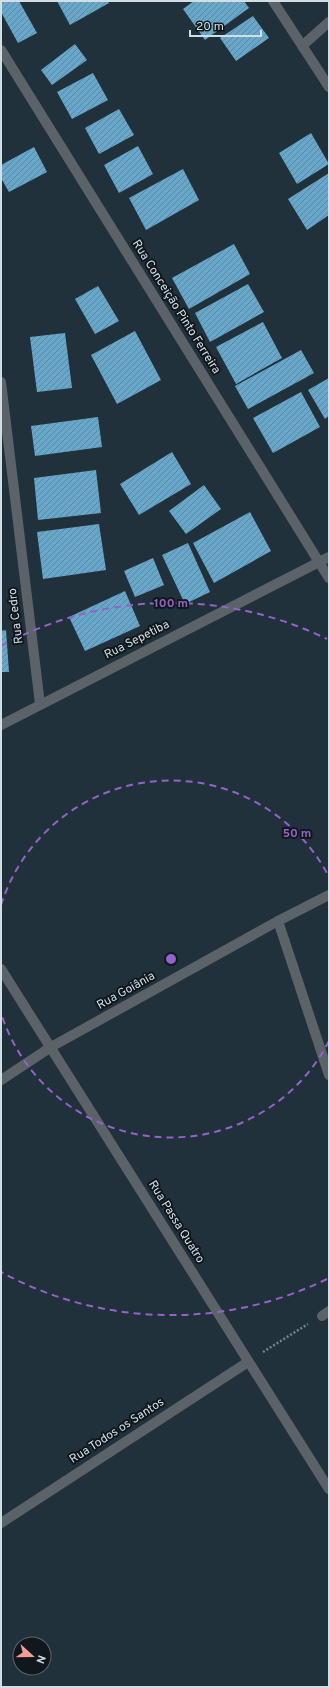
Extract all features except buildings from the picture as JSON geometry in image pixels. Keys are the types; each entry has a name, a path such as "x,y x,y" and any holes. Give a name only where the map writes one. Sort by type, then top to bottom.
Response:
{"street":[{"path":"273,1 329,87"},
{"path":"302,46 329,22"},
{"name":"Rua Conceição Pinto Ferreira","path":"1,50 329,578"},
{"name":"Rua Cedro","path":"1,382 40,704"},
{"name":"Rua Sepetiba","path":"1,725 329,557"},
{"name":"Rua Goiânia","path":"1,1080 51,1047 278,921 329,895"},
{"path":"278,921 329,1075"},
{"name":"Rua Passa Quatro","path":"1,969 329,1489"},
{"name":"Rua Todos os Santos","path":"1,1522 248,1362"}],"path":[{"path":"248,1362 325,1314"}]}
